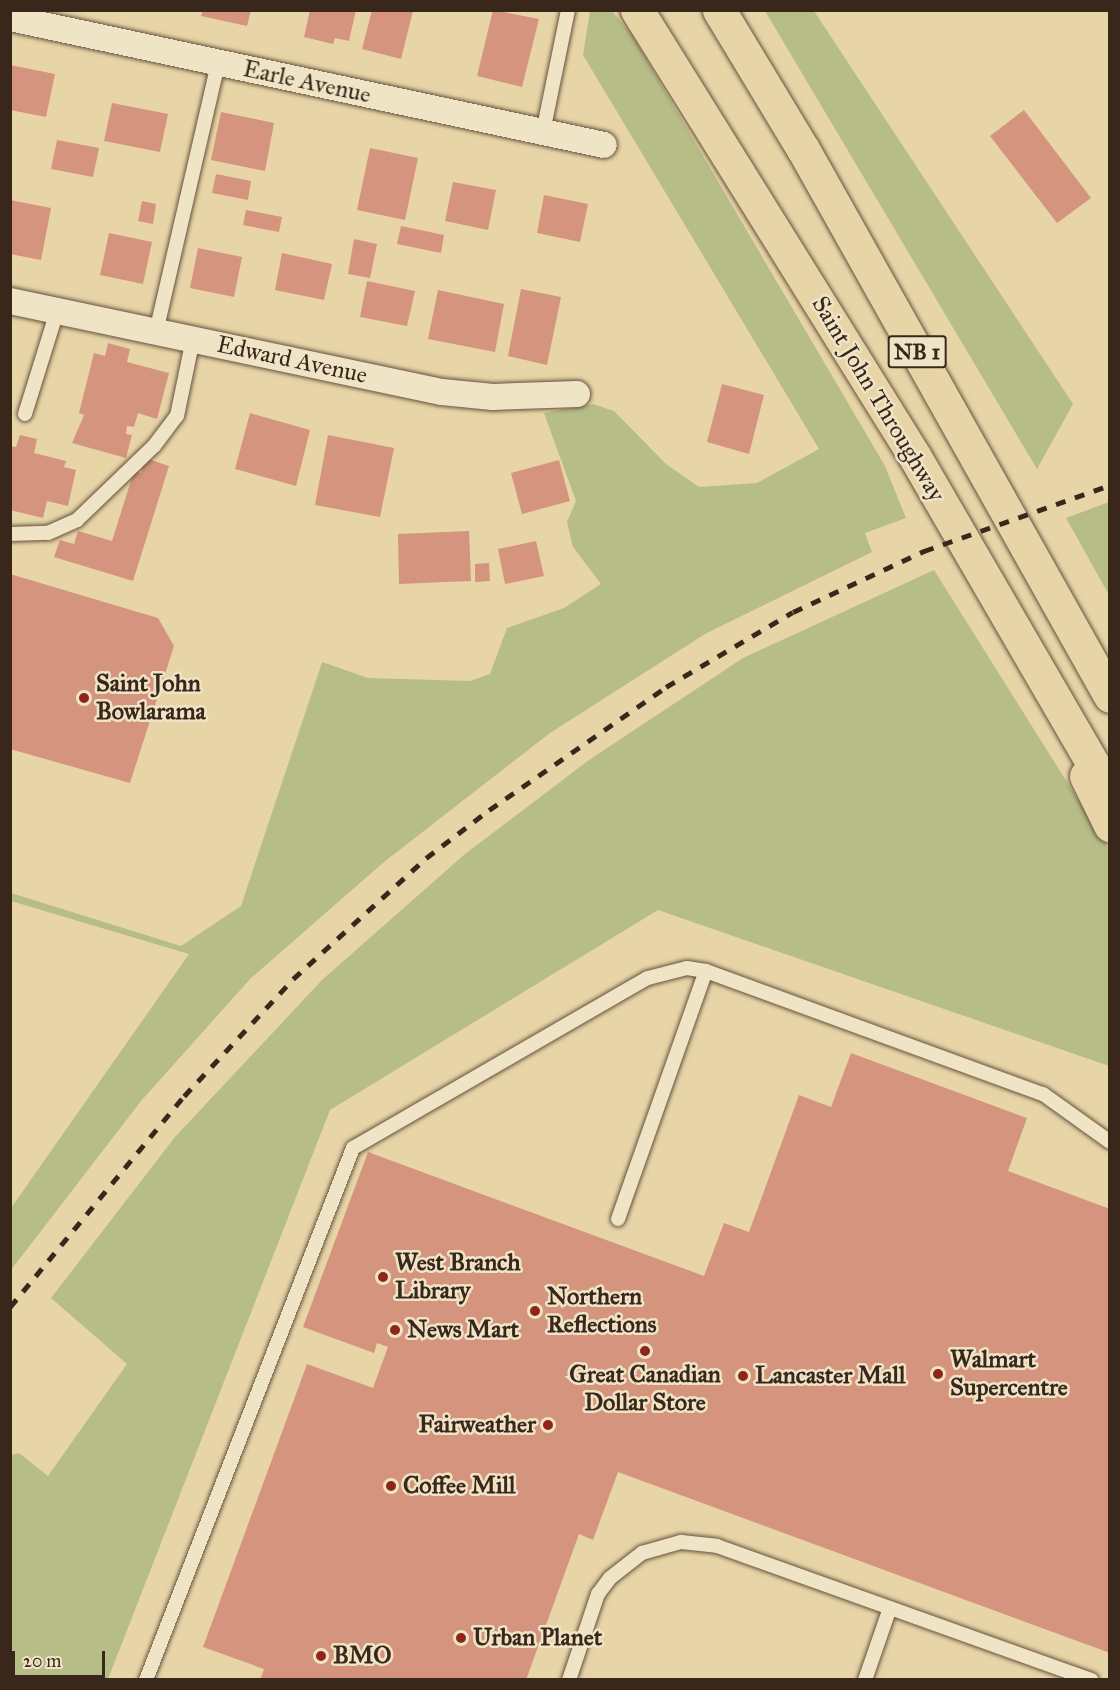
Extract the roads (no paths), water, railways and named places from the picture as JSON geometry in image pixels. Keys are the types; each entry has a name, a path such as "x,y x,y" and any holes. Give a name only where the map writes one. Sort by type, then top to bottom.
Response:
{"highway":[{"name":"Saint John Throughway","path":"637,10 915,457 1032,663 1110,794"},
{"name":"NB 1","path":"719,10 803,149 1110,696"},
{"path":"1032,663 1110,825"}],"street":[{"name":"Earle Avenue","path":"10,18 604,145"},
{"name":"Edward Avenue","path":"10,301 442,392 493,397 576,394"}],"lane":[{"path":"543,132 568,10"},
{"path":"156,332 218,63"},
{"path":"25,414 57,311"},
{"path":"10,534 48,533 77,520 154,446 177,416 193,339"},
{"path":"146,1680 353,1148 648,978 687,968 706,971 1044,1094 1110,1142"},
{"path":"618,1219 706,971"},
{"path":"568,1680 598,1594 623,1564 662,1546 717,1546 1092,1680"},
{"path":"866,1680 890,1608"}],"railway":[{"path":"10,1307 184,1096 293,979 426,858 489,810 666,687 793,612 924,551 1110,485"}],"place":[{"name":"Saint John Bowlarama","path":"84,698"},
{"name":"West Branch Library","path":"383,1277"},
{"name":"Northern Reflections","path":"535,1311"},
{"name":"News Mart","path":"395,1330"},
{"name":"Great Canadian Dollar Store","path":"645,1351"},
{"name":"Walmart Supercentre","path":"938,1374"},
{"name":"Lancaster Mall","path":"743,1376"},
{"name":"Fairweather","path":"548,1425"},
{"name":"Coffee Mill","path":"391,1486"},
{"name":"Urban Planet","path":"461,1638"},
{"name":"BMO","path":"321,1656"}]}
